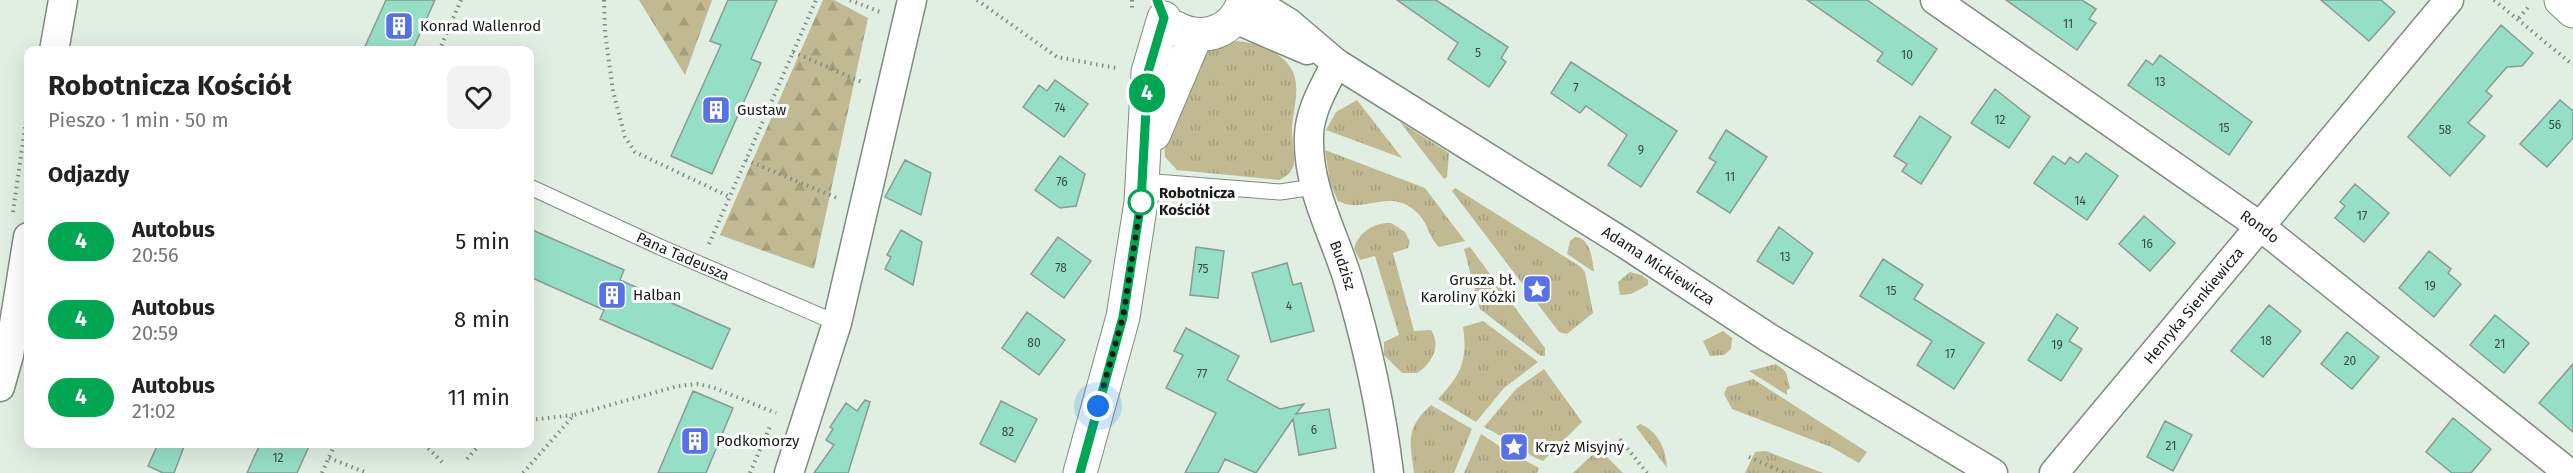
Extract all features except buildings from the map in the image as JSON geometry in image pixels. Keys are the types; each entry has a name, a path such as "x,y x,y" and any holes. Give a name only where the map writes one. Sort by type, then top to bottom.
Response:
{"street":[{"path":"55,46 63,0"},
{"path":"789,473 837,322 865,210 912,0"},
{"name":"Rondo","path":"1935,0 2261,227 2569,473"},
{"name":"Henryka Sienkiewicza","path":"2054,473 2449,0"},
{"path":"2561,0 2573,11"},
{"path":"1161,9 1181,31 1196,35 1219,31 1244,6"},
{"name":"Adama Mickiewicza","path":"1244,6 1280,40 1330,59 1627,245 1769,338 1993,473"},
{"path":"1080,473 1123,317 1144,169 1148,72 1161,9"},
{"path":"1144,169 1196,35"},
{"name":"Budzisz","path":"1330,59 1309,133 1310,165 1314,187 1356,306 1378,402 1389,473"},
{"path":"0,387 20,231"}],"lane":[{"path":"1144,169 1280,192 1314,187"},
{"name":"Pana Tadeusza","path":"534,190 837,322"}],"path":[{"path":"441,46 461,0"},
{"path":"604,0 605,32 614,91 625,137 635,152 730,197"},
{"path":"700,264 816,0"},
{"path":"977,0 1057,57 1124,69"},
{"path":"2494,0 2519,18 2573,65"},
{"path":"2519,18 2535,0"},
{"path":"794,52 891,94"},
{"path":"746,160 865,210"},
{"path":"20,231 24,168"},
{"path":"534,420 574,415 697,384 711,387 776,414"},
{"path":"750,473 780,404"},
{"path":"523,473 574,415"},
{"path":"1620,440 1647,473"},
{"path":"322,473 333,448"},
{"path":"428,448 442,462"},
{"path":"467,459 477,448"},
{"path":"1749,457 1785,473"},
{"path":"329,458 367,473"}],"green space":[{"path":"639,0 712,0 685,75"},
{"path":"823,0 834,0 868,18 814,269 720,235"},
{"path":"1239,41 1255,44 1277,54 1293,72 1296,87 1292,131 1294,164 1288,174 1279,180 1177,170 1165,157 1172,120 1189,75 1200,55 1224,43"},
{"path":"1357,100 1402,158 1326,130 1336,112"},
{"path":"1400,122 1449,153 1447,177 1444,179"},
{"path":"1325,150 1425,188 1465,241 1439,247 1421,217 1410,207 1401,203 1383,201 1356,205 1338,201 1330,183"},
{"path":"1455,188 1581,267 1585,272 1593,313 1567,334 1559,332 1452,191"},
{"path":"1391,223 1405,232 1410,242 1408,248 1393,253 1414,331 1431,330 1434,336 1433,354 1427,365 1417,373 1402,373 1384,355 1384,342 1399,335 1375,256 1360,260 1354,249 1359,238 1368,229 1379,224"},
{"path":"1575,237 1588,245 1594,272 1567,254 1570,241"},
{"path":"1470,247 1545,348 1545,356 1541,356 1480,309 1464,249"},
{"path":"1630,272 1648,280 1648,285 1631,294 1620,295 1618,282"},
{"path":"1483,321 1538,362 1504,388 1476,422 1438,399 1461,366 1464,349 1463,327"},
{"path":"1723,331 1732,338 1731,349 1724,355 1710,356 1703,341"},
{"path":"1776,364 1786,372 1790,388 1787,390 1787,395 1749,371"},
{"path":"1544,369 1582,422 1543,461 1529,454 1516,438 1503,437 1484,427 1516,389"},
{"path":"1753,379 1867,452 1859,463 1831,447 1732,409 1724,394 1727,387"},
{"path":"1431,405 1472,429 1454,473 1414,473 1411,452 1413,428"},
{"path":"1640,424 1652,431 1660,442 1667,468 1636,427"},
{"path":"1481,434 1498,445 1507,457 1522,459 1539,468 1537,473 1464,473"},
{"path":"1766,451 1823,473 1745,473 1755,452"},
{"path":"1603,453 1623,473 1573,473 1591,456"}],"bus line":[{"name":"4","path":"1080,473 1123,317 1141,202 1148,72 1164,18 1157,0"}],"place":[{"name":"Konrad Wallenrod","path":"399,26"},
{"name":"Gustaw","path":"716,110"},
{"name":"Robotnicza Kościół","path":"1141,202"},
{"name":"Grusza bł. Karoliny Kózki","path":"1537,289"},
{"name":"Halban","path":"612,295"},
{"name":"Podkomorzy","path":"695,441"},
{"name":"Krzyż Misyjny","path":"1514,447"}],"route":[{"path":"1098,406 1123,317 1141,202"}]}
